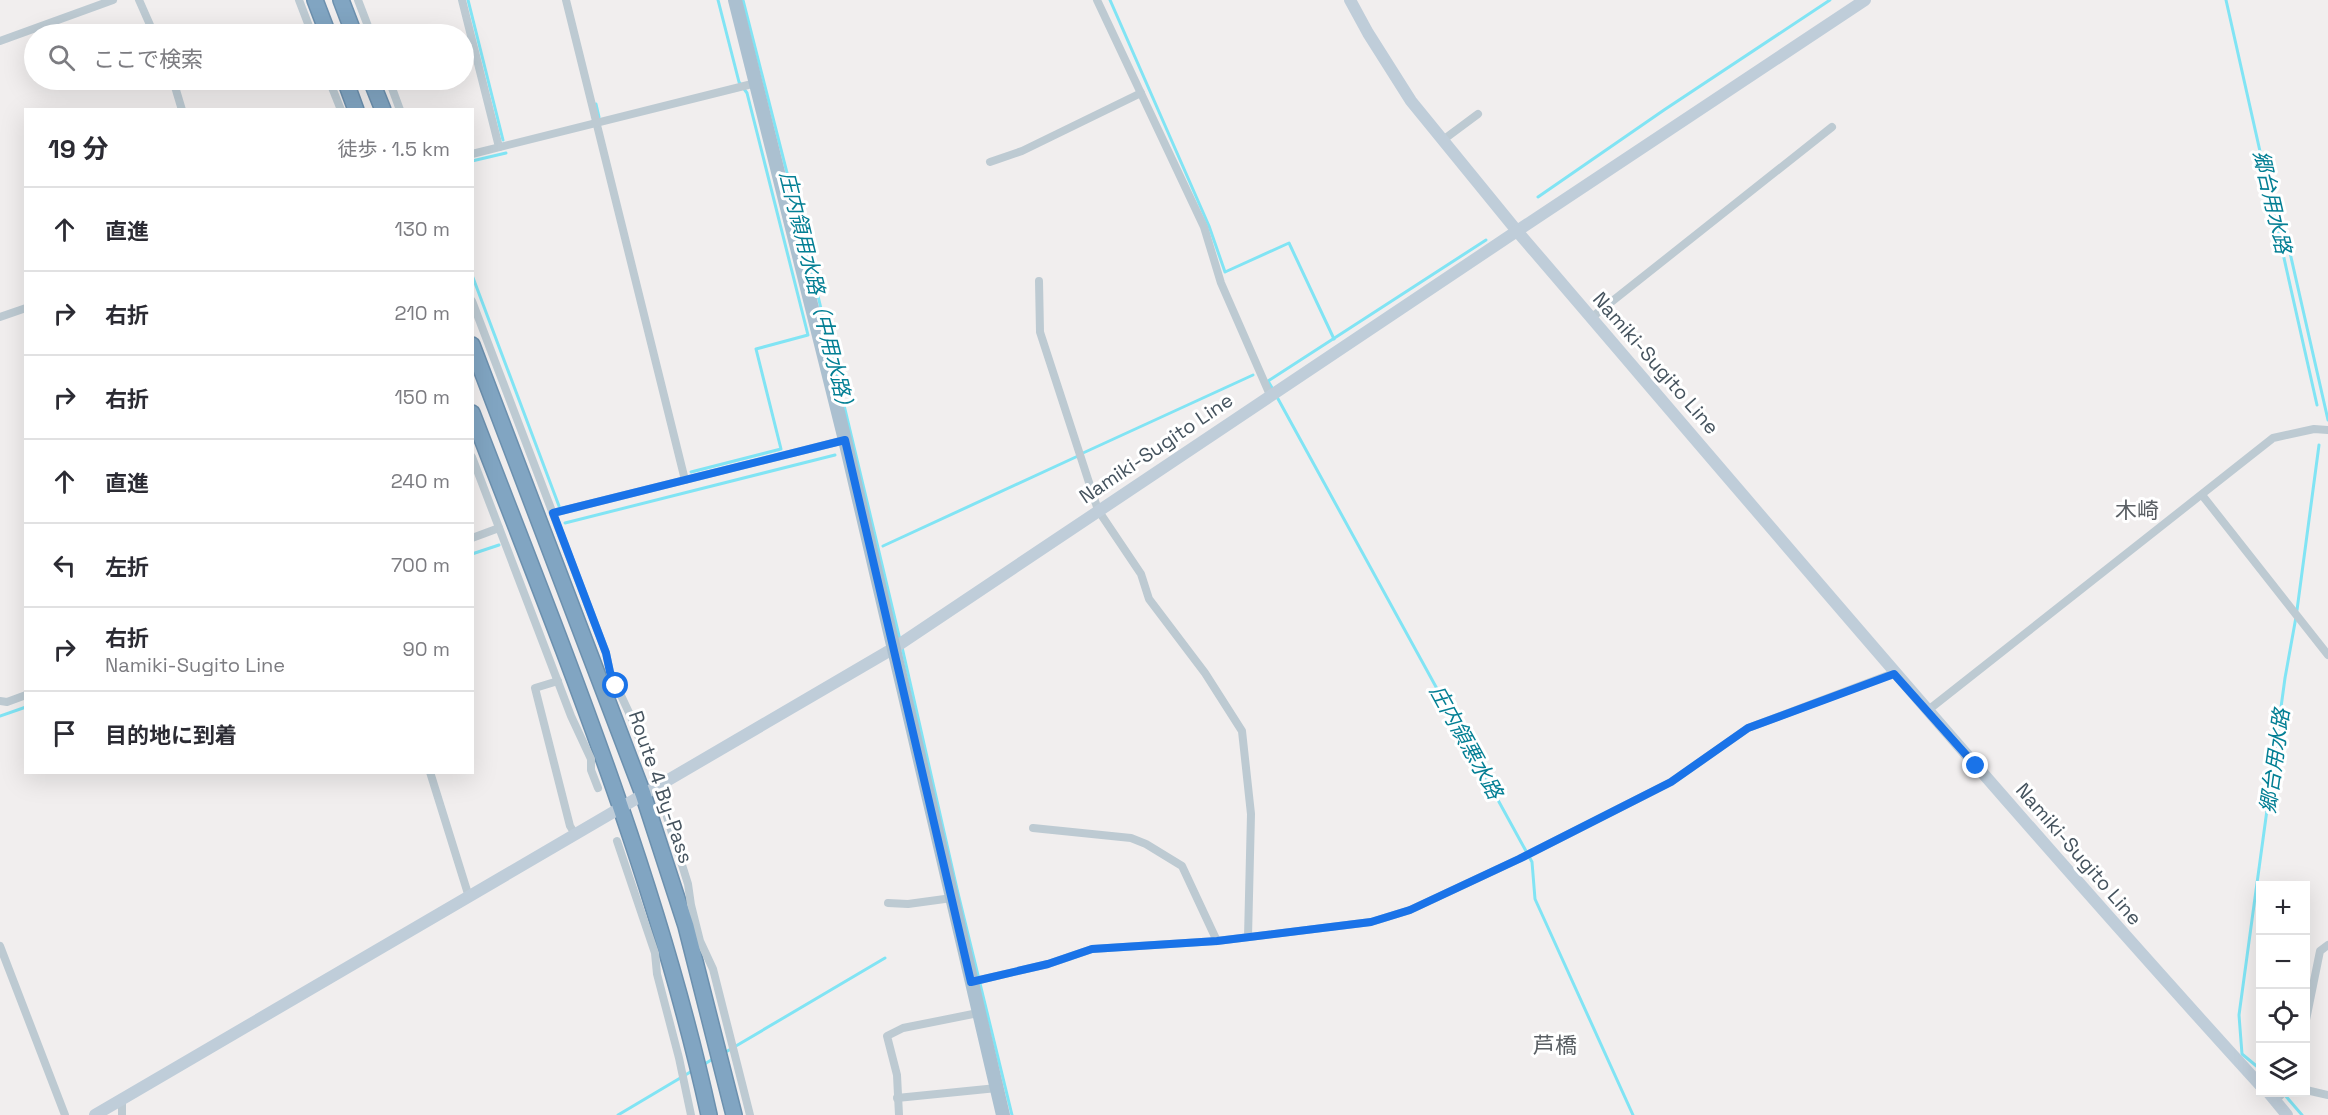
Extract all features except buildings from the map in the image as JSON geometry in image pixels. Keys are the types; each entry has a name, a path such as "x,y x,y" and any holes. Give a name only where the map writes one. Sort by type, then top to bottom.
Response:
{"highway":[{"path":"315,0 324,24"},
{"path":"341,0 350,24"},
{"path":"349,90 355,108"},
{"path":"375,90 382,108"},
{"name":"Route 4 By-Pass","path":"474,350 610,689 643,794 691,925 734,1115"},
{"path":"474,419 591,742 621,807 709,1115"}],"main road":[{"path":"735,0 845,440 1003,1115"},
{"path":"1350,0 1412,101 1517,231 1865,0"},
{"name":"Namiki-Sugito Line","path":"95,1115 894,648 1517,231 1786,544 1894,674 2109,918 2256,1080"},
{"path":"2277,1097 2288,1115"}],"street":[{"path":"47,24 114,0"},
{"path":"139,0 150,24"},
{"path":"299,0 308,24"},
{"path":"358,0 368,24"},
{"path":"462,0 468,24"},
{"path":"566,0 686,480"},
{"path":"1097,0 1204,227 1221,283 1269,395"},
{"path":"0,41 24,32"},
{"path":"474,48 499,147"},
{"path":"474,153 756,82"},
{"path":"176,90 181,108"},
{"path":"333,90 340,108"},
{"path":"393,90 399,108"},
{"path":"990,162 1022,151 1141,93"},
{"path":"1443,140 1478,114"},
{"path":"1591,318 1832,127"},
{"path":"1039,281 1040,332 1098,510 1141,574 1149,599 1205,673 1242,731 1251,814 1248,937"},
{"path":"474,306 606,653 610,672 610,689 632,719 648,762"},
{"path":"0,317 24,309"},
{"path":"1927,711 2273,438 2314,429 2328,430"},
{"path":"553,513 845,440"},
{"path":"474,463 558,681 591,742 598,788"},
{"path":"2202,495 2328,655"},
{"path":"474,537 499,528"},
{"path":"971,982 1048,964 1092,949 1217,941 1371,922 1410,910 1519,859 1671,782 1748,728 1894,674"},
{"path":"558,681 536,688 570,826 575,834"},
{"path":"0,701 7,702 24,696"},
{"path":"431,774 469,897"},
{"path":"667,817 688,884 691,925 713,969 750,1115"},
{"path":"1033,828 1131,838 1146,844 1182,866 1217,941"},
{"path":"617,841 657,939 692,1115"},
{"path":"888,903 908,904 952,898"},
{"path":"2310,1000 2320,951 2328,945"},
{"path":"0,946 65,1115"},
{"path":"899,1115 897,1075 887,1036 903,1028 978,1013"},
{"path":"897,1098 997,1088"},
{"path":"2310,1091 2328,1095"},
{"path":"122,1100 122,1115"}],"waterway":[{"path":"468,0 503,140"},
{"path":"691,472 781,449 756,349 808,335 747,93 739,82 718,0"},
{"name":"庄内領用水路（中用水路）","path":"743,0 813,275 900,640"},
{"path":"1110,0 1209,226 1225,272 1289,243 1334,339"},
{"path":"1538,197 1830,0"},
{"name":"郷台用水路","path":"2226,0 2317,405"},
{"path":"596,104 599,117"},
{"path":"474,161 506,153"},
{"path":"1274,391 1268,381 1486,240"},
{"path":"2280,245 2288,244 2328,420"},
{"path":"474,280 559,506"},
{"path":"1083,453 1253,375"},
{"name":"庄内領悪水路","path":"1277,397 1532,862 1535,899 1633,1115"},
{"name":"郷台用水路","path":"2297,610 2319,445"},
{"path":"565,523 835,455"},
{"path":"883,546 1078,456"},
{"path":"474,553 499,545"},
{"name":"郷台用水路","path":"2256,1066 2242,1054 2239,1015 2285,678 2296,617"},
{"name":"庄内領用水路（中用水路）","path":"902,647 957,889 1012,1115"},
{"path":"0,716 24,708"},
{"path":"724,1053 885,958"},
{"path":"703,1065 716,1057"},
{"path":"618,1115 692,1071"},
{"name":"郷台用水路","path":"2287,1097 2302,1115"}],"district":[{"name":"木崎","path":"2137,510"},
{"name":"芦橋","path":"1555,1045"}],"route":[{"path":"616,686 606,653 553,513 845,440 971,982 1048,964 1092,949 1217,941 1371,922 1410,910 1519,859 1671,782 1748,728 1894,674 1976,766"}]}
